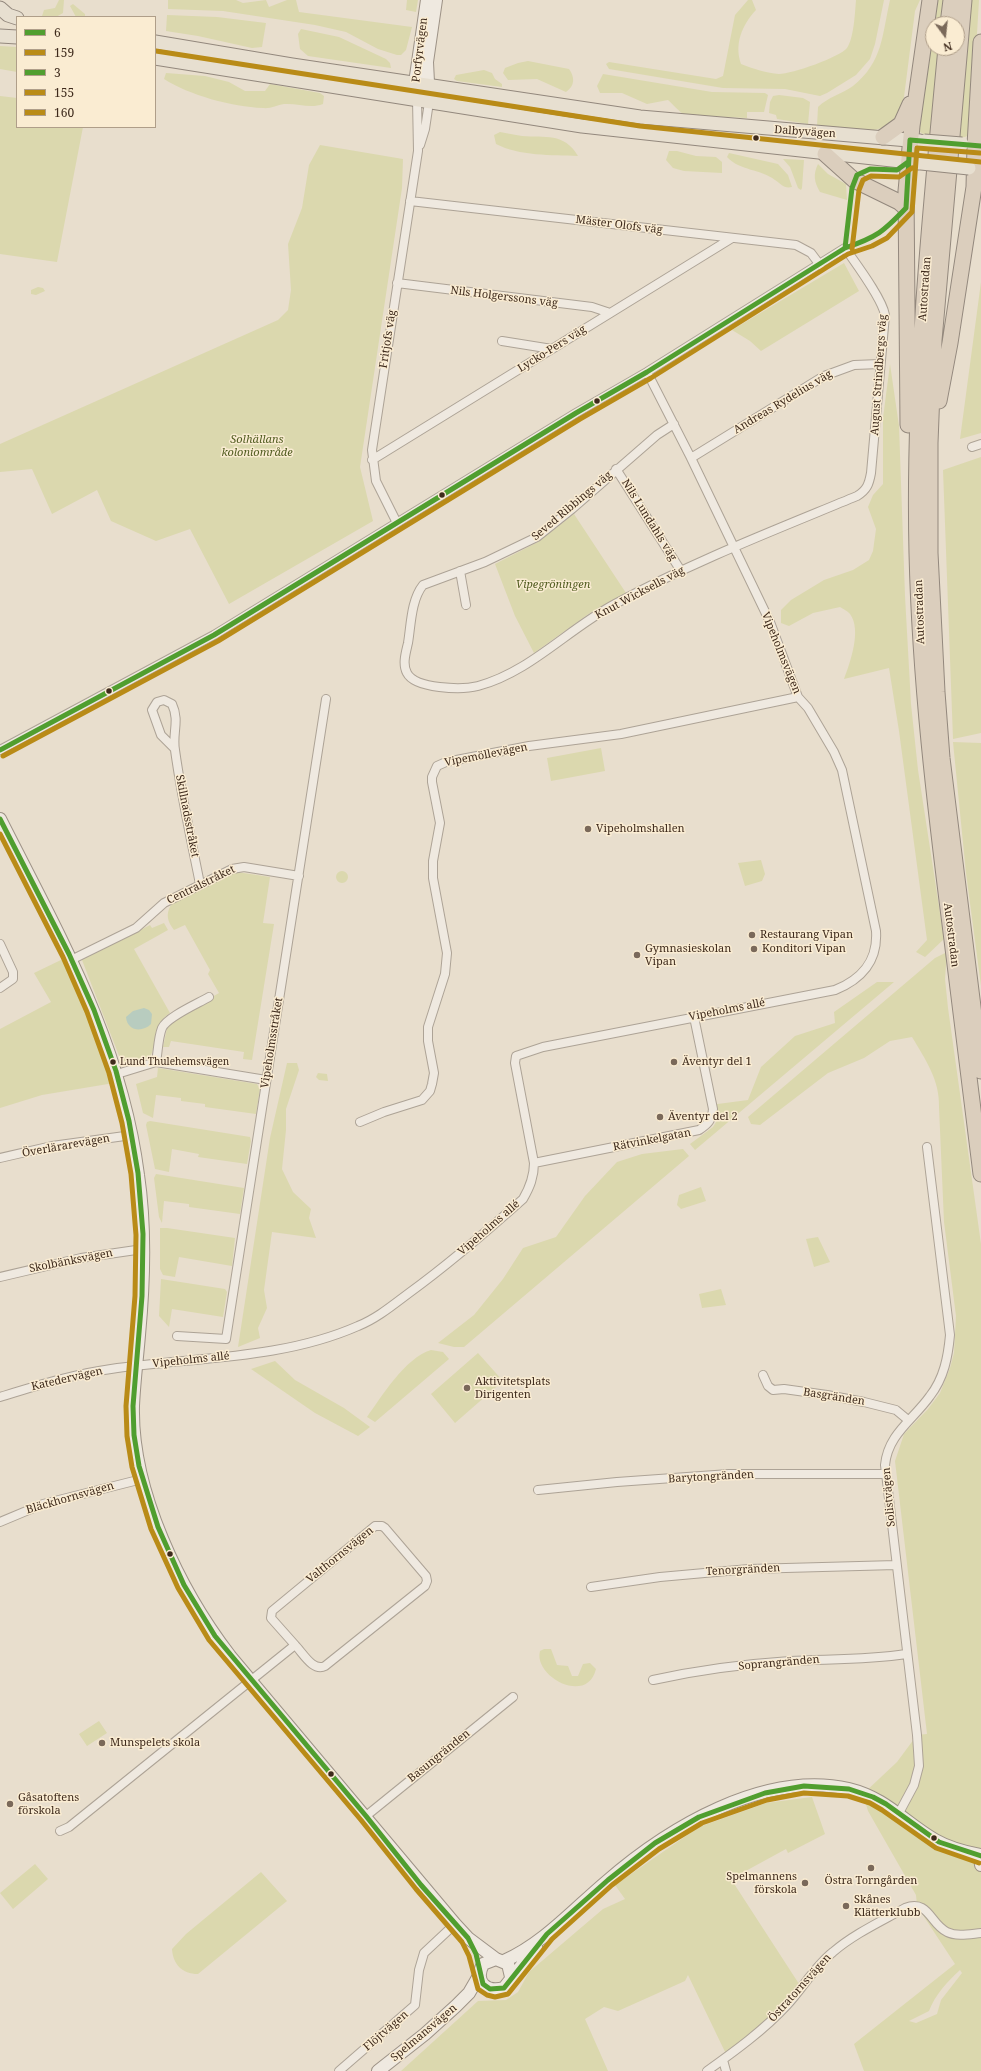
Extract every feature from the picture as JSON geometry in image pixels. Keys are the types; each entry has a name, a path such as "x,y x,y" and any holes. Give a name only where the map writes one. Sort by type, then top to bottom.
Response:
{"highway":[{"path":"917,554 908,434 906,208 915,163 917,140 917,84 930,0"},
{"path":"949,16 951,0"},
{"name":"Autostradan","path":"964,0 936,318 930,443 930,552 936,692 942,758 981,1071"},
{"path":"930,443 950,343 974,187 975,168 972,145 979,127 981,42"},
{"name":"Autostradan","path":"945,56 922,340 918,432 917,554 922,667 930,758 981,1174"},
{"path":"883,137 901,124 917,84"},
{"path":"825,154 854,180 899,202 906,208"}],"main road":[{"path":"0,8 8,15 16,18"},
{"path":"0,36 16,37"},
{"name":"Dalbyvägen","path":"156,42 292,65 422,83 640,117 972,145"},
{"name":"Dalbyvägen","path":"156,58 423,101 639,133 825,154 975,168"}],"street":[{"name":"Porfyrvägen","path":"423,101 422,83 427,0"},
{"name":"Porfyrvägen","path":"422,83 427,62 436,0"},
{"name":"Fritjofs väg","path":"397,524 379,489 372,460 375,420 418,151 423,101"},
{"name":"Fritjofs väg","path":"418,151 425,129 423,101"},
{"name":"Mäster Olofs väg","path":"410,201 796,245 811,253 820,265"},
{"name":"Lycko-Pers väg","path":"372,460 732,238"},
{"name":"August Strindbergs väg","path":"820,265 845,248 884,310 885,321 869,484 862,493 846,500"},
{"path":"0,750 214,635 820,265"},
{"name":"Nils Holgerssons väg","path":"396,284 592,307 610,313"},
{"path":"502,342 552,349"},
{"name":"Andreas Rydelius väg","path":"691,458 824,376 854,365 880,364"},
{"name":"Vipeholmsvägen","path":"647,372 691,458 770,622 798,697 808,708 834,752 842,770 876,931 876,949 868,967 854,980 828,991"},
{"name":"Seved Ribbings väg","path":"416,681 408,675 405,661 417,593 426,583 504,554 537,537 657,436 674,424"},
{"path":"972,447 981,444"},
{"name":"Nils Lundahls väg","path":"616,470 681,571"},
{"name":"Knut Wicksells väg","path":"416,681 441,687 462,688 478,686 493,680 545,652 614,605 681,571 734,547 846,500"},
{"path":"460,571 466,605"},
{"name":"Vipemöllevägen","path":"360,1122 384,1112 406,1107 422,1100 430,1091 432,1084 434,1073 428,1041 428,1027 444,974 447,953 433,878 433,861 440,823 432,782 432,777 437,766 446,762 529,746 621,734 798,697"},
{"name":"Vipeholmsstråket","path":"177,1336 226,1339 326,699"},
{"name":"Skillnadsstråket","path":"174,748 161,735 152,710 157,702 164,700 172,704 177,721 174,748 200,884"},
{"path":"0,819 71,960 98,1021 117,1074 132,1135 142,1206 143,1249 133,1408 135,1440 142,1479 153,1514 180,1577 199,1612 230,1656 366,1816 455,1924 468,1938 508,1964 511,1977"},
{"name":"Centralstråket","path":"71,960 136,928 164,902 238,867 299,876"},
{"path":"0,944 14,972 13,979 0,988"},
{"name":"Vipeholms allé","path":"136,1366 278,1349 308,1343 359,1326 396,1303 440,1270 523,1199 531,1184 534,1163 515,1063 516,1056 543,1047 828,991"},
{"path":"156,1062 160,1036 164,1025 171,1019 209,997"},
{"name":"Rätvinkelgatan","path":"534,1163 699,1130 706,1125 712,1116 713,1109 694,1017"},
{"path":"117,1074 156,1062 266,1080"},
{"name":"Överlärarevägen","path":"0,1158 52,1146 132,1135"},
{"name":"Solistvägen","path":"899,1813 914,1785 919,1766 917,1735 885,1474 886,1459 889,1448 898,1431 925,1403 936,1388 947,1361 950,1335 927,1147"},
{"name":"Skolbänksvägen","path":"0,1277 81,1258 143,1249"},
{"name":"Katedervägen","path":"0,1397 93,1372 136,1366"},
{"name":"Basgränden","path":"763,1376 768,1386 773,1390 805,1392 864,1402 896,1410 908,1420"},
{"name":"Barytongränden","path":"538,1490 617,1482 729,1474 885,1474"},
{"name":"Bläckhornsvägen","path":"0,1522 43,1504 142,1479"},
{"name":"Valthornsvägen","path":"375,1526 382,1526 385,1528 426,1576 427,1581 425,1586 325,1666 320,1668 315,1666 295,1645 271,1618 272,1611 375,1526"},
{"name":"Tenorgränden","path":"591,1587 660,1577 748,1569 896,1565"},
{"path":"60,1831 69,1827 250,1679 295,1645"},
{"name":"Soprangränden","path":"653,1680 680,1674 757,1664 884,1657 906,1654"},
{"name":"Basungränden","path":"366,1816 513,1697"},
{"name":"Spelmansvägen","path":"378,2071 425,2034 469,1993 483,1964 520,1954 547,1934 608,1880 655,1843 694,1819 739,1801 783,1789 823,1786 849,1789 873,1797 899,1813 939,1842 980,1860"},
{"name":"Östratornsvägen","path":"707,2071 770,2023 789,2004 819,1965 832,1953 853,1936 905,1908 912,1905 923,1908 943,1930 949,1933 981,1933"},
{"name":"Flöjtvägen","path":"338,2071 415,2005 419,1970 424,1953 455,1924"},
{"name":"Spelmansvägen","path":"469,1993 486,1988 496,1990 504,1988 511,1977 547,1934"},
{"path":"468,1938 476,1954 483,1984 486,1988"},
{"path":"723,2060 726,2071"}],"green space":[{"path":"59,0 64,0 63,13 58,16 42,16 44,10 55,8"},
{"path":"168,0 236,0 243,3 266,0 269,7 287,0 296,0 299,12 412,27 406,50 401,55 397,55 378,49 346,32 315,25 223,11 168,9"},
{"path":"407,0 418,0 416,12 406,10"},
{"path":"748,0 752,0 756,10 743,28 739,42 738,49 741,64 750,68 779,74 815,64 843,52 847,48 851,38 854,25 856,0 884,0 875,44 870,59 856,75 820,96 785,89 723,88 609,69 606,64 609,62 716,79 723,76 735,15"},
{"path":"890,0 920,0 915,11 904,97 899,116 886,127 870,131 817,126 818,107 853,86 863,77 876,57 883,36"},
{"path":"935,0 944,0 942,16 933,16"},
{"path":"970,0 979,0 971,135 958,139"},
{"path":"73,4 85,14 85,16 75,16 70,6"},
{"path":"167,15 217,17 266,23 262,47 252,48 198,36 166,31"},
{"path":"301,29 339,37 386,59 390,63 391,68 308,56 300,49 298,34"},
{"path":"0,46 16,47 16,72 0,69"},
{"path":"927,56 937,56 931,136 926,136 917,130"},
{"path":"528,61 569,69 573,78 571,87 566,92 537,79 508,80 503,73 505,68"},
{"path":"484,70 492,73 495,79 502,84 502,87 457,81 454,79 456,75"},
{"path":"166,73 205,76 229,82 245,91 265,91 270,84 320,93 324,96 323,104 309,106 284,104 266,108 225,103 198,95 174,85 164,79"},
{"path":"603,74 712,92 765,93 768,95 764,112 747,112 747,118 685,115 668,100 647,104 622,93 600,93 597,86"},
{"path":"779,95 803,98 810,102 808,124 777,119 776,115 769,113 770,102 773,96"},
{"path":"0,96 16,98 16,128 83,128 57,262 0,254"},
{"path":"500,132 560,140 573,148 578,156 525,153 505,148 496,144 494,135"},
{"name":"Solhällans koloniområde","path":"320,145 403,159 402,188 360,467 373,521 229,604 190,529 156,541 111,521 97,490 52,514 32,469 0,472 0,444 278,320 288,310 291,290 288,244 302,208 309,165"},
{"path":"669,151 677,151 696,156 716,157 722,162 722,173 684,171 673,168 666,160"},
{"path":"729,153 778,164 788,175 792,187 785,187 769,176 744,168 732,162 727,157"},
{"path":"783,159 804,160 801,190 798,188 790,167"},
{"path":"818,164 828,174 846,184 847,200 820,192 816,185 815,178 815,171"},
{"path":"844,263 859,291 761,351 750,341 732,330"},
{"path":"981,282 981,433 960,439"},
{"path":"38,287 43,288 45,291 36,295 31,294 31,290"},
{"path":"890,364 899,426 905,596 911,704 918,770 944,939 925,957 916,952 927,940 889,668 844,679 854,646 855,629 850,614 840,607 813,613 789,626 781,623 781,610 791,600 824,580 853,570 869,560 873,551 876,529 868,507 873,495 883,484 883,418"},
{"path":"981,457 981,733 953,739 943,470"},
{"name":"Vipegröningen","path":"574,514 626,593 590,613 534,653 515,616 495,564 538,542"},
{"path":"953,742 981,743 981,986 966,873"},
{"path":"601,748 605,771 551,781 547,758"},
{"path":"761,860 765,874 762,881 745,886 738,863"},
{"path":"340,871 344,871 348,877 344,883 340,883 336,879 336,875"},
{"path":"237,872 270,877 263,923 274,924 252,1060 243,1059 244,1052 171,1041 169,1047 163,1047 167,1028 174,1019 219,993 208,974 210,970 185,925 174,930 170,924 168,918 169,909 171,905 183,896"},
{"path":"164,923 168,930 134,949 170,1013 161,1022 158,1028 150,1057 123,1066 82,960 150,925 152,928"},
{"path":"947,952 945,979 948,1008 981,1244 981,2071 864,2071 854,2044 955,1964 917,1906 916,1895 868,1811 863,1794 897,1762 917,1735 927,1734 895,1461 904,1434 928,1409 940,1393 954,1353 956,1316 944,1222 939,1097 931,1070 912,1037 890,1041 864,1058 828,1073 760,1125 751,1124 748,1117 935,958","holes":["960,1970 962,1973 941,2000 937,2014 916,2023 909,2021 929,2011 938,1994 946,1984"]},
{"path":"63,959 89,1012 114,1083 42,1095 0,1108 0,1029 51,1002 34,973"},
{"path":"877,982 894,982 695,1150 690,1144 713,1127 719,1117 710,1105 748,1100 761,1067 795,1036 835,1023 834,1012"},
{"path":"287,1063 297,1063 299,1070 286,1109 286,1130 282,1169 293,1192 311,1209 309,1218 316,1238 272,1232 264,1290 267,1308 258,1328 260,1338 238,1347 270,1138"},
{"path":"158,1068 257,1084 260,1089 256,1114 205,1107 205,1104 181,1101 181,1098 156,1095 153,1118 143,1113 136,1084 157,1077"},
{"path":"318,1073 327,1074 328,1081 319,1080 316,1077"},
{"path":"150,1121 250,1137 251,1141 247,1164 198,1157 199,1154 172,1149 169,1172 155,1169 146,1125 147,1122"},
{"path":"683,1149 689,1156 464,1347 454,1347 438,1343 474,1315 503,1279 523,1248 556,1237 585,1196 617,1162 642,1154"},
{"path":"156,1174 244,1188 240,1214 189,1207 189,1204 164,1201 162,1223 159,1217 154,1178"},
{"path":"701,1187 706,1201 681,1209 677,1205 679,1195"},
{"path":"160,1228 235,1238 232,1266 179,1257 175,1277 163,1275 160,1269"},
{"path":"818,1237 830,1262 814,1267 806,1239"},
{"path":"161,1279 225,1289 227,1292 223,1317 172,1309 169,1327 159,1316"},
{"path":"721,1289 726,1305 702,1308 699,1294"},
{"path":"431,1350 443,1352 449,1359 375,1422 367,1417 403,1369 421,1354"},
{"name":"Aktivitetsplats Dirigenten","path":"478,1353 503,1381 455,1423 431,1394"},
{"path":"275,1361 295,1380 344,1408 370,1427 358,1436 315,1413 251,1369"},
{"path":"544,1649 551,1649 557,1665 568,1666 572,1676 578,1676 583,1664 590,1663 596,1669 591,1680 582,1685 572,1686 562,1683 552,1677 545,1670 540,1660 540,1651"},
{"path":"99,1721 107,1733 87,1746 79,1734"},
{"path":"812,1797 825,1834 788,1853 786,1849 731,1879 801,1987 727,2056 688,1975 685,1981 618,2011 604,2007 585,2019 608,2071 401,2071 478,2001 506,2000 518,1992 529,1972 603,1909 625,1899 615,1885 699,1827 766,1803"},
{"path":"35,1864 48,1879 13,1909 0,1893"},
{"path":"261,1872 287,1901 198,1974 192,1974 179,1967 174,1959 172,1949 186,1934"}],"shaded area":[{"path":"144,1008 149,1010 152,1014 151,1024 143,1029 132,1028 127,1022 126,1017 133,1011"}],"transit line":[{"name":"160","path":"156,51 640,126 981,162"},
{"name":"3","path":"0,750 214,635 576,413 647,372 845,248 879,233 906,208 910,140 981,146"},
{"name":"155","path":"3,756 218,641 580,419 651,378 848,254 872,246 887,238 912,212 917,148 980,153"},
{"name":"3","path":"845,248 852,188 857,175 870,169 897,170 908,162"},
{"name":"155","path":"852,249 859,190 863,180 871,176 899,177 912,168"},
{"name":"6","path":"0,819 69,954 94,1010 116,1071 129,1121 138,1173 143,1234 142,1296 133,1406 134,1435 139,1466 158,1527 184,1585 215,1636 366,1816 421,1885 468,1938 476,1954 483,1984 490,1989 504,1988 547,1934 608,1880 655,1843 699,1817 765,1793 804,1786 849,1789 873,1797 886,1804 939,1842 981,1856"},
{"name":"159","path":"0,834 63,957 87,1012 109,1073 122,1123 131,1174 136,1235 135,1296 126,1406 127,1436 132,1467 151,1529 178,1588 209,1640 361,1820 416,1889 462,1942 469,1956 478,1989 487,1995 495,1997 508,1994 552,1939 612,1885 659,1849 702,1823 767,1800 804,1793 848,1796 870,1803 882,1810 936,1848 979,1863"}],"place":[{"name":"Vipeholmshallen","path":"588,829"},
{"name":"Restaurang Vipan","path":"752,935"},
{"name":"Konditori Vipan","path":"754,949"},
{"name":"Gymnasieskolan Vipan","path":"637,955"},
{"name":"Lund Thulehemsvägen","path":"113,1062"},
{"name":"Äventyr del 1","path":"674,1062"},
{"name":"Äventyr del 2","path":"660,1117"},
{"name":"Aktivitetsplats Dirigenten","path":"467,1388"},
{"name":"Munspelets skola","path":"102,1743"},
{"name":"Gåsatoftens förskola","path":"10,1804"},
{"name":"Östra Torngården","path":"871,1868"},
{"name":"Spelmannens förskola","path":"805,1883"},
{"name":"Skånes Klätterklubb","path":"846,1906"}]}
